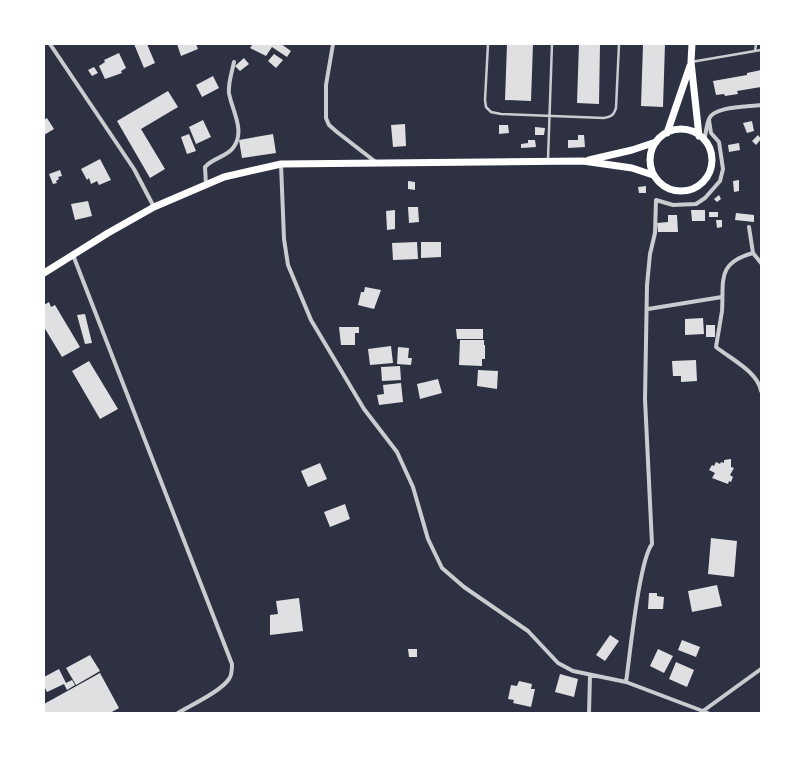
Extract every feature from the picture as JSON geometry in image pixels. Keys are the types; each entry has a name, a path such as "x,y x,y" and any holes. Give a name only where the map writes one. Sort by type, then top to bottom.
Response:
{"main road":[{"path":"691,62 666,133 656,142 650,154 653,174 662,185 675,190 688,190 695,188 705,179 711,166 711,153 702,138 691,62 692,44"},
{"path":"666,133 680,130 693,132 702,138"},
{"path":"583,161 632,150 656,142"},
{"path":"44,273 154,207 224,177 281,164 583,161 627,167 653,174"}],"street":[{"path":"50,44 134,169 154,207"},
{"path":"333,44 326,85 326,118 329,125 337,132 379,163"},
{"path":"206,185 205,167 233,148 238,139 239,130 229,93 229,81 234,62"},
{"path":"702,138 708,120 717,111 761,105"},
{"path":"626,682 644,562 647,550 652,544 645,399 648,308 647,285 650,254 655,233 656,200 673,205 696,204 706,198 720,181 723,169 719,142 711,133 708,120"},
{"path":"281,164 284,239 288,265 311,320 364,409 397,452 413,487 428,539 442,568 464,587 528,631 558,663 573,671 590,676 626,682 708,713"},
{"path":"749,227 753,253 761,263"},
{"path":"753,253 737,258 722,278 722,297 716,348 750,372 760,383 761,391"},
{"path":"73,255 232,664 231,674 228,680 221,687 178,713"},
{"path":"648,308 722,297"},
{"path":"702,711 761,669"},
{"path":"589,713 590,676"}],"lane":[{"path":"488,44 486,107 492,112 501,114 604,118 610,117 614,113 619,44"},
{"path":"548,161 552,44"},
{"path":"755,51 756,44"},
{"path":"691,62 761,50"}],"building":[{"path":"134,44 147,44 155,63 144,68"},
{"path":"177,44 196,44 198,49 181,56"},
{"path":"253,44 281,44 291,51 287,57 272,47 266,56 250,48"},
{"path":"507,44 533,44 531,101 505,100"},
{"path":"579,44 600,44 599,104 577,103"},
{"path":"643,44 665,44 663,107 641,106"},
{"path":"119,53 126,68 121,71 122,73 105,79 99,66 105,62 104,60"},
{"path":"274,54 283,60 276,68 268,61"},
{"path":"244,58 249,64 240,71 235,66"},
{"path":"94,67 98,73 92,76 88,70"},
{"path":"761,70 761,87 737,91 738,94 725,96 724,94 716,95 713,81 747,75 747,73"},
{"path":"213,76 219,88 202,97 196,85"},
{"path":"168,91 178,107 141,129 165,169 150,178 117,121"},
{"path":"47,118 54,129 44,135 44,120"},
{"path":"203,120 211,137 196,144 189,127"},
{"path":"752,121 754,131 747,133 743,123"},
{"path":"405,124 406,146 393,147 391,125"},
{"path":"499,125 508,125 509,133 499,134"},
{"path":"535,127 545,128 544,135 535,135"},
{"path":"189,134 196,151 187,154 181,137"},
{"path":"273,134 276,153 242,158 239,140"},
{"path":"578,135 584,135 585,147 568,148 568,140 578,140"},
{"path":"758,135 761,139 756,145 752,141"},
{"path":"528,140 535,140 536,147 521,148 521,144 528,143"},
{"path":"739,143 740,150 729,152 728,145"},
{"path":"100,159 111,180 99,185 97,181 91,184 89,178 87,180 81,169"},
{"path":"60,170 62,176 58,177 59,179 56,181 57,183 53,184 49,174"},
{"path":"739,180 739,191 734,192 733,181"},
{"path":"408,181 415,182 415,190 408,189"},
{"path":"646,186 646,193 639,193 638,187"},
{"path":"719,195 721,199 717,202 714,199"},
{"path":"88,201 92,216 75,220 71,204"},
{"path":"408,207 418,207 419,222 409,223"},
{"path":"395,210 395,229 387,230 386,211"},
{"path":"691,210 705,210 705,221 692,221"},
{"path":"709,212 718,212 718,217 709,217"},
{"path":"736,213 754,215 754,222 735,220"},
{"path":"668,215 677,215 678,232 658,232 657,223 668,222"},
{"path":"716,220 722,220 722,227 717,228"},
{"path":"417,242 418,259 393,260 392,243"},
{"path":"421,242 441,242 441,257 421,258"},
{"path":"365,287 381,290 374,309 358,305 361,292 364,292"},
{"path":"49,302 51,307 55,305 80,347 62,357 44,327 44,305"},
{"path":"85,314 92,343 85,344 77,315"},
{"path":"703,318 704,334 685,335 685,319"},
{"path":"706,325 715,325 715,337 706,337"},
{"path":"339,327 359,327 359,333 355,333 355,345 341,345"},
{"path":"456,329 483,329 483,339 457,339"},
{"path":"460,340 484,340 485,359 482,359 482,366 459,365"},
{"path":"391,346 393,363 370,365 368,349"},
{"path":"398,347 409,348 408,358 412,358 411,365 397,364"},
{"path":"696,360 697,381 681,382 681,376 673,376 672,361"},
{"path":"89,361 118,409 100,419 72,371"},
{"path":"400,366 401,380 382,381 381,367"},
{"path":"478,370 498,371 497,389 477,386"},
{"path":"438,379 442,393 420,399 417,384"},
{"path":"401,383 403,402 379,405 377,395 384,394 383,385"},
{"path":"731,459 731,467 734,468 730,475 733,477 731,482 729,481 728,484 712,478 715,473 709,470 712,465 714,466 716,462 720,464 721,462 724,463 724,460"},
{"path":"320,463 327,479 308,487 301,471"},
{"path":"345,504 350,519 330,527 324,512"},
{"path":"711,538 737,541 734,577 708,574"},
{"path":"717,585 722,606 692,612 688,591"},
{"path":"649,593 657,593 657,596 664,597 663,609 648,609"},
{"path":"299,598 303,631 270,635 270,615 278,614 276,601"},
{"path":"610,635 619,641 605,661 596,655"},
{"path":"682,640 700,647 696,657 678,650"},
{"path":"408,649 417,649 417,657 409,657"},
{"path":"658,649 673,656 664,673 650,666"},
{"path":"90,655 100,671 76,685 66,668"},
{"path":"676,662 694,670 687,687 669,679"},
{"path":"59,669 66,683 72,680 75,685 67,690 64,684 47,692 44,686 44,677"},
{"path":"100,673 119,708 110,713 44,713 44,704"},
{"path":"560,674 578,679 574,697 555,692"},
{"path":"519,681 532,684 531,689 535,689 531,707 513,703 514,700 508,699 511,685 517,686"}]}
